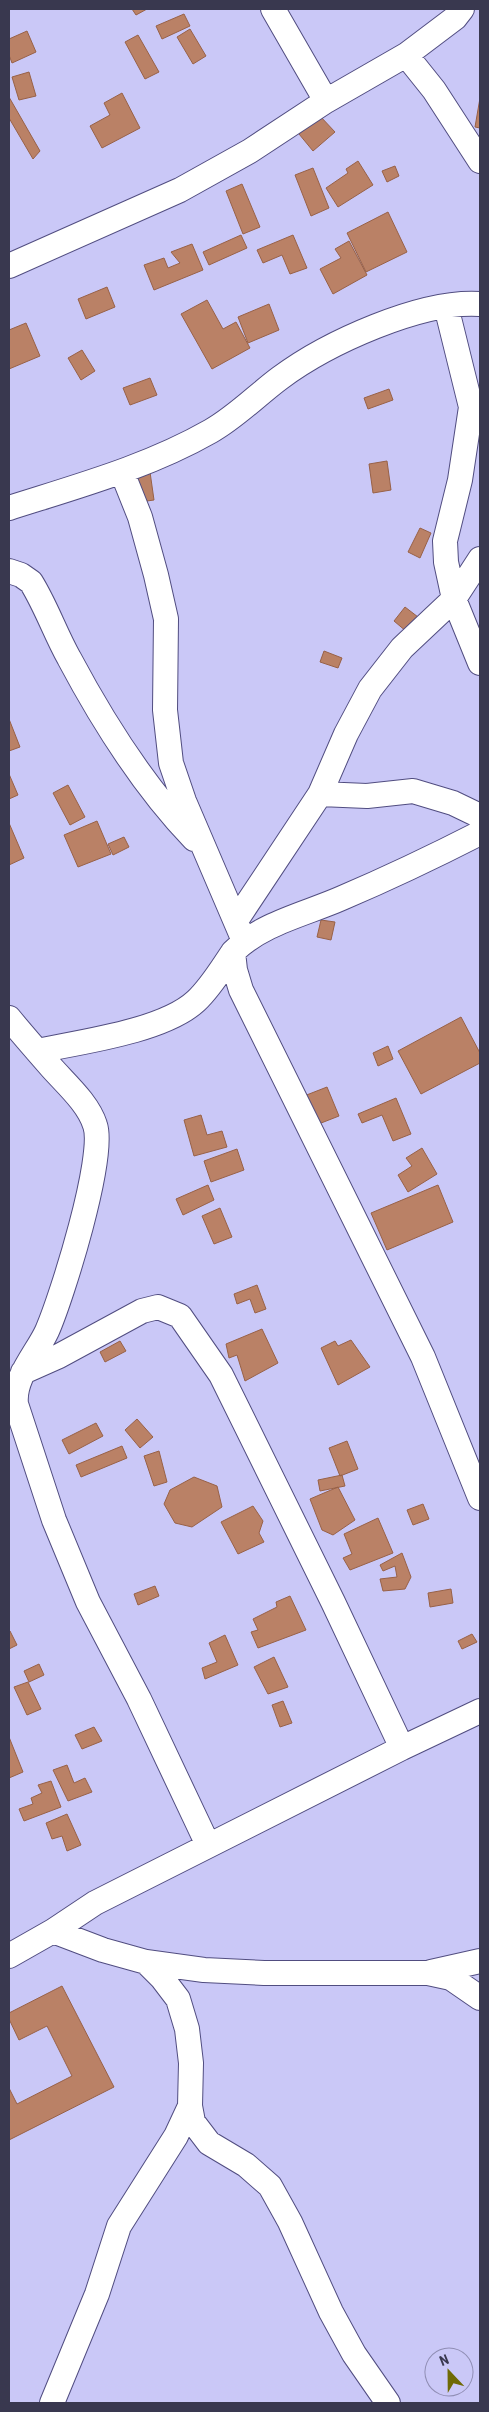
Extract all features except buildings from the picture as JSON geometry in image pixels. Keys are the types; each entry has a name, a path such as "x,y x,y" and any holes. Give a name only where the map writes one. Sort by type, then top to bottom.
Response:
{"street":[{"path":"273,9 326,101"},
{"path":"9,266 180,190 250,151 326,101 406,55 455,18 462,9"},
{"path":"406,55 434,90 480,161"},
{"path":"9,508 122,472 172,451 213,430 297,366 338,343 410,315 446,306 480,304"},
{"path":"446,306 471,407 460,480 445,541 446,562 454,599 480,663"},
{"path":"122,472 140,517 166,620 165,710 171,762 184,801 206,851 238,937 234,970 241,990 423,1357 480,1498"},
{"path":"25,1043 140,1029 173,1016 196,1001 238,937 320,794 346,734 370,689 402,648 454,599 480,559"},
{"path":"9,572 21,575 32,582 77,673 130,760 170,814 206,851"},
{"path":"320,794 367,796 413,791 453,804 480,816"},
{"path":"238,937 319,908 408,870 480,833"},
{"path":"9,1018 25,1043 85,1107 96,1125 96,1158 77,1238 54,1315 41,1343 16,1375 16,1404 54,1520 88,1602 139,1698 208,1845"},
{"path":"16,1375 142,1311 158,1308 180,1316 221,1374 402,1748"},
{"path":"10,1951 52,1931 95,1903 208,1845 480,1711"},
{"path":"52,1931 103,1950 146,1962 204,1970 264,1973 428,1973 451,1978 480,1998"},
{"path":"428,1973 480,1961"},
{"path":"146,1962 162,1978 178,1999 187,2029 192,2063 190,2106 193,2122 208,2143 246,2165 270,2186 290,2222 331,2312 354,2354 388,2403"},
{"path":"52,2403 97,2294 119,2226 176,2136 190,2106"}]}
